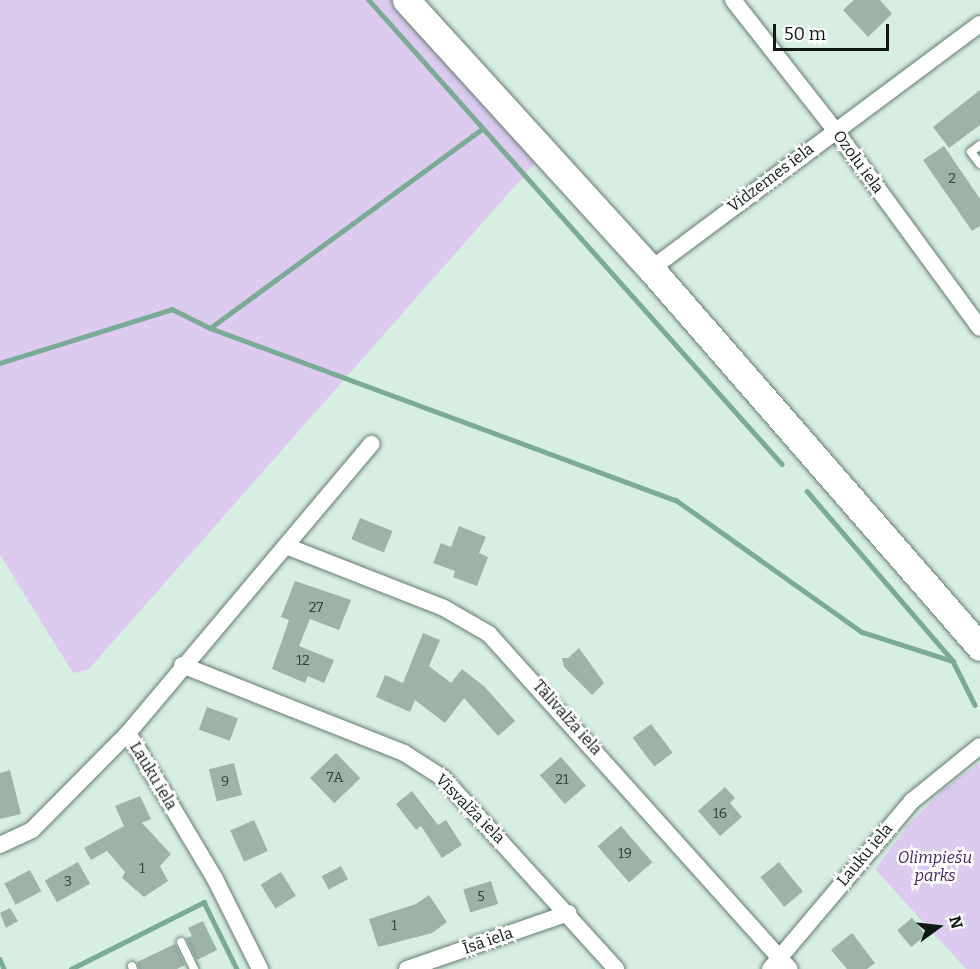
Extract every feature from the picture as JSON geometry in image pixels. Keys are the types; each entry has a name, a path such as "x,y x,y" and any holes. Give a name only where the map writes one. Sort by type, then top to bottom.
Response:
{"highway":[{"path":"406,0 651,269 980,647"}],"street":[{"name":"Ozolu iela","path":"733,0 834,130 980,328"},
{"name":"Vidzemes iela","path":"651,269 834,130 980,24"},
{"path":"128,733 182,665 371,444"},
{"name":"Tālivalža iela","path":"286,546 444,608 489,634 780,965"},
{"name":"Visvalža iela","path":"182,665 404,753 443,778 569,913 616,969"},
{"name":"Lauku iela","path":"0,845 32,830 128,733 214,879 260,969"},
{"name":"Lauku iela","path":"780,965 912,801 977,745"},
{"name":"Īsā iela","path":"407,969 569,913"}],"lane":[{"path":"980,145 971,152 980,164"},
{"path":"181,942 194,969"}],"green space":[{"path":"0,0 406,0 543,154 88,670 73,673 0,555"},
{"name":"Olimpiešu parks","path":"980,763 980,969 966,969 875,869 910,823 944,789"}],"building":[{"path":"854,0 880,0 892,14 868,37 843,10"},
{"path":"980,90 980,125 949,148 933,127"},
{"path":"944,146 980,199 980,226 972,231 923,160"},
{"path":"360,518 392,531 384,552 351,539"},
{"path":"459,526 486,537 479,553 488,557 477,586 453,577 455,571 433,563 441,543 451,547"},
{"path":"295,581 351,600 339,630 310,619 299,646 334,660 324,683 308,676 305,683 272,669 289,620 281,617"},
{"path":"423,633 440,640 429,666 451,683 462,669 485,687 515,721 498,736 464,698 445,723 415,700 410,712 376,697 385,675 403,683"},
{"path":"579,648 604,683 592,695 564,667 562,658 568,658"},
{"path":"207,707 238,718 230,741 199,730"},
{"path":"651,724 673,753 654,767 633,738"},
{"path":"336,753 360,778 334,803 310,778"},
{"path":"561,757 586,786 565,804 540,775"},
{"path":"234,763 242,795 217,801 209,769"},
{"path":"10,770 21,814 0,819 0,773"},
{"path":"725,787 735,798 730,803 742,817 720,836 698,811"},
{"path":"412,791 438,825 446,820 462,845 442,858 421,826 416,830 396,804"},
{"path":"140,796 151,819 142,823 171,854 160,866 168,881 144,897 122,878 125,872 107,851 91,860 84,848 124,826 115,806"},
{"path":"254,820 268,851 244,862 230,831"},
{"path":"621,826 652,862 629,883 598,846"},
{"path":"78,862 90,884 57,902 45,880"},
{"path":"779,862 803,892 784,907 760,877"},
{"path":"341,866 348,879 329,890 322,876"},
{"path":"30,870 41,891 16,905 4,884"},
{"path":"281,872 296,896 275,908 261,885"},
{"path":"491,881 498,904 470,912 463,889"},
{"path":"429,895 447,922 432,933 378,947 369,919 416,904"},
{"path":"10,908 18,921 6,928 0,913"},
{"path":"912,918 926,935 911,947 897,930"},
{"path":"203,921 217,950 197,960 186,938 192,936 188,928"},
{"path":"852,933 875,963 867,969 847,969 831,950"},
{"path":"175,944 185,965 177,969 139,969 137,962"}],"waterway":[{"path":"369,0 782,464"},
{"path":"210,328 481,130"},
{"path":"0,363 172,309 210,328 676,500 862,632 953,661"},
{"path":"807,491 953,661 975,705"},
{"path":"71,969 204,902 237,969"},
{"path":"0,959 4,969"}]}
